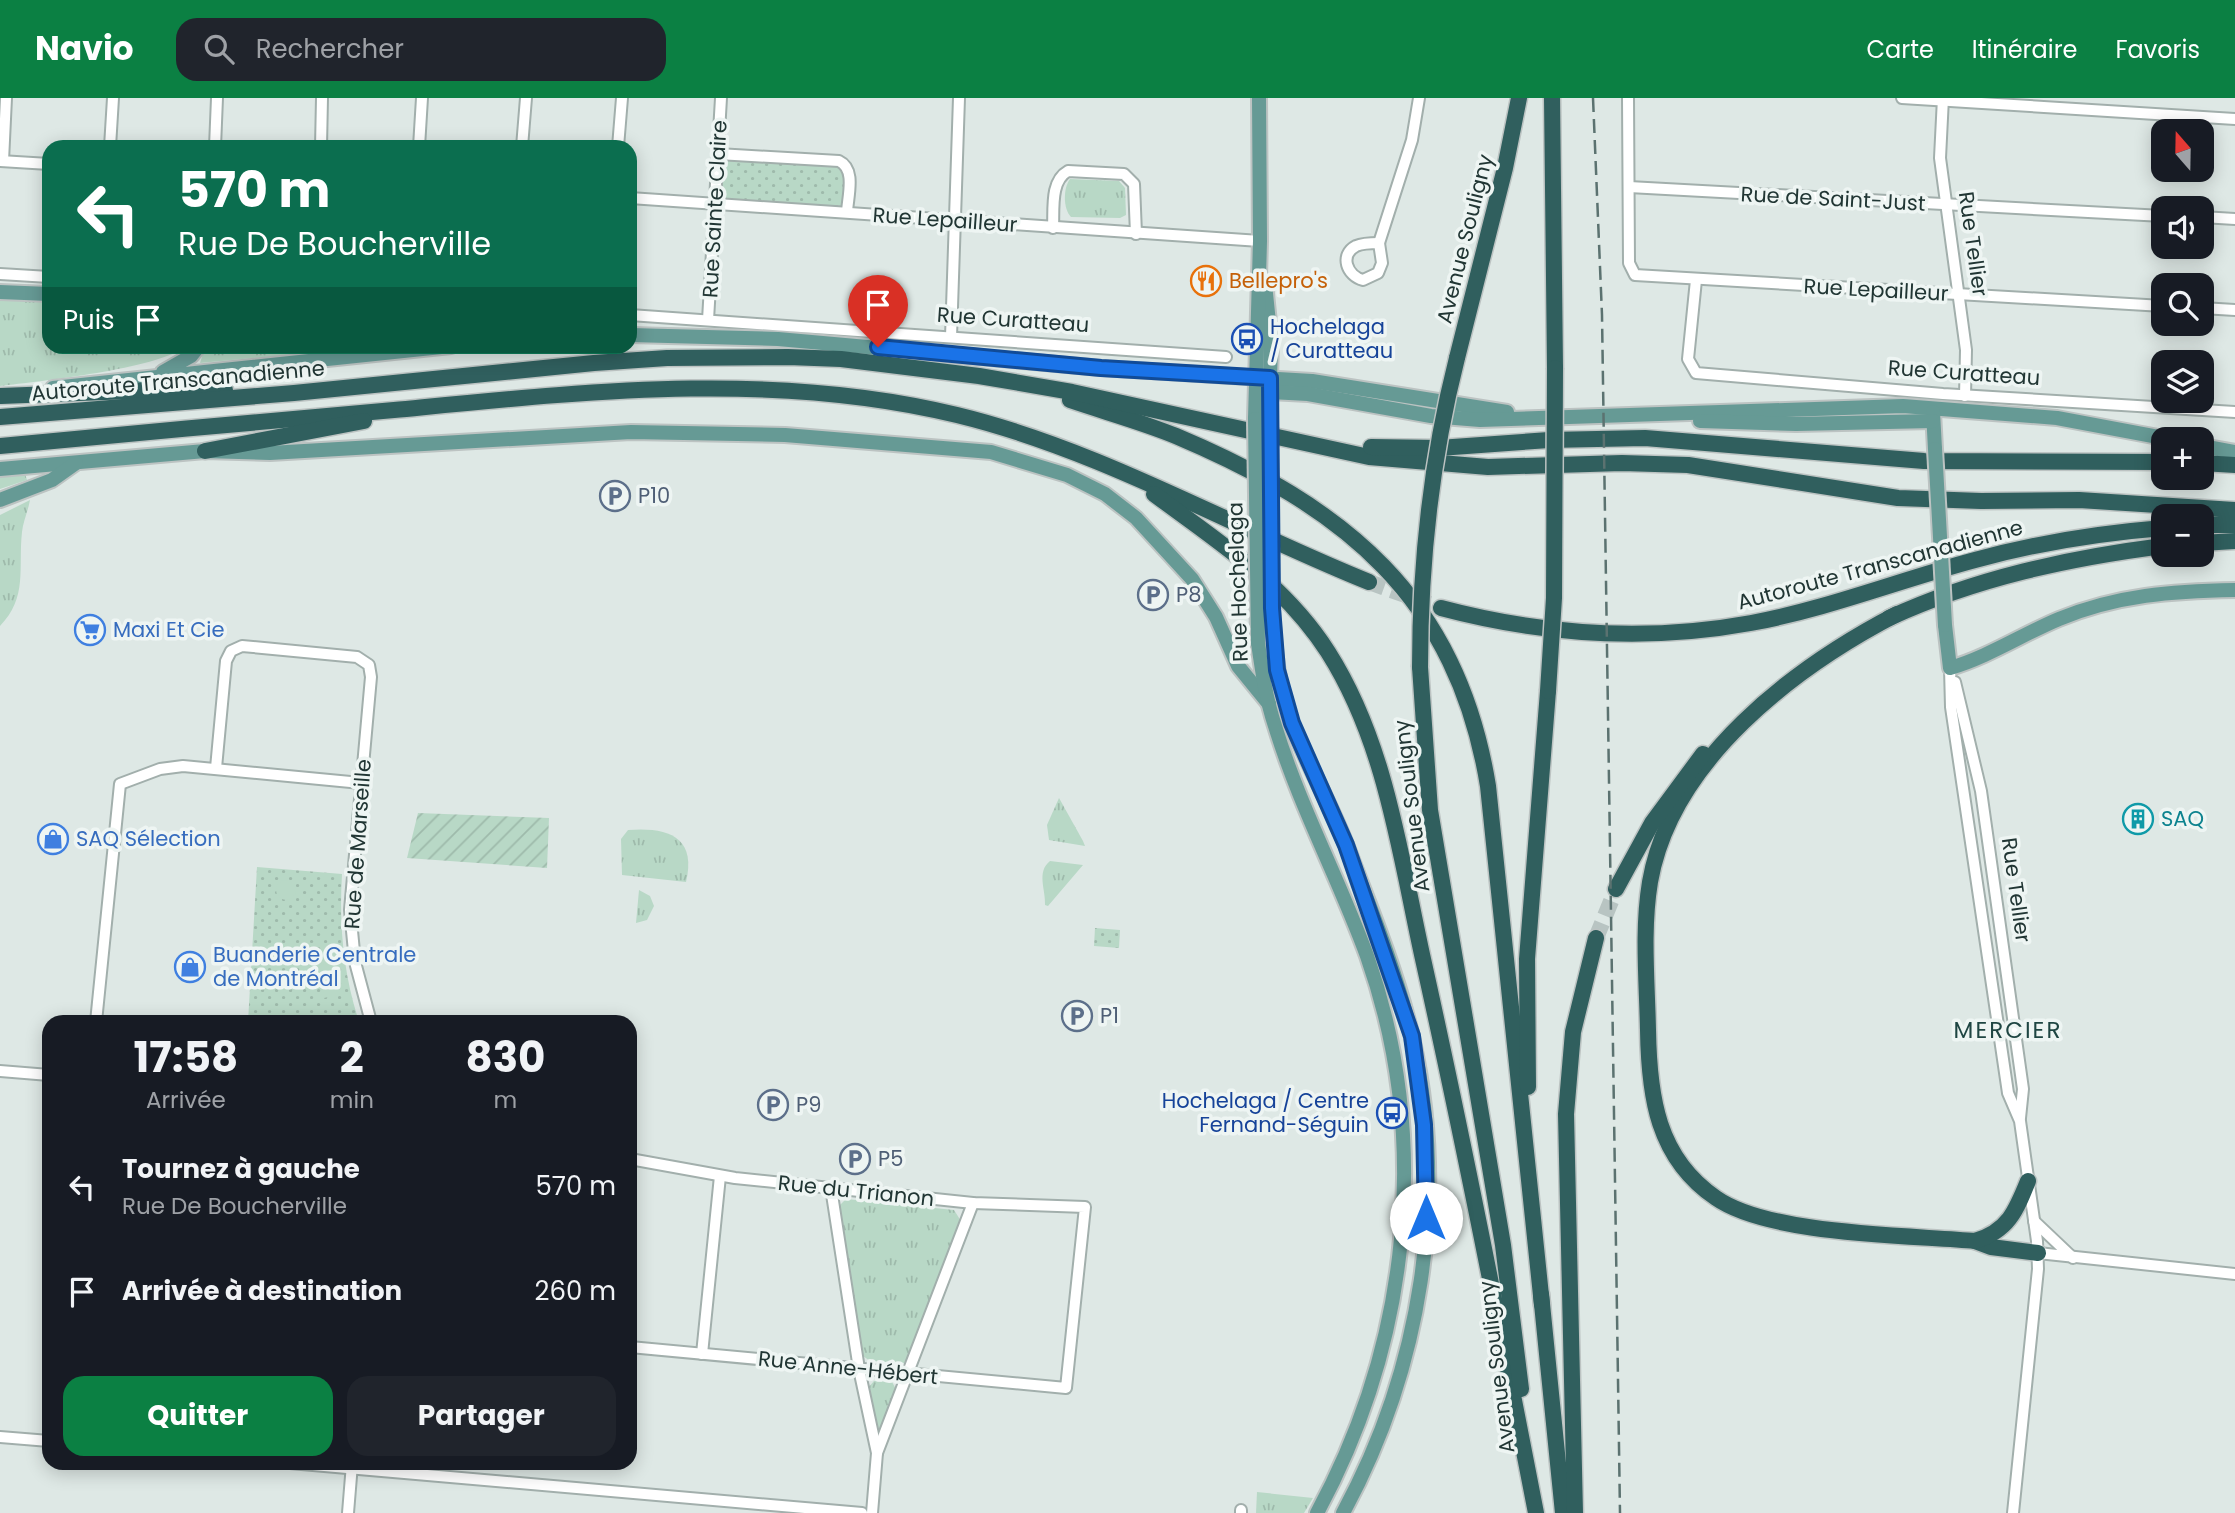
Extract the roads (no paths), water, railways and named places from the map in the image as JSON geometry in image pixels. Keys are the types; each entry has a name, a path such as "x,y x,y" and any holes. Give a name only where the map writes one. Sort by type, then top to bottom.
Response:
{"highway":[{"name":"Avenue Souligny","path":"1519,98 1505,168 1441,425 1429,504 1420,667 1430,810 1503,1245 1536,1513"},
{"path":"1542,1305 1527,1071 1527,969 1554,598 1552,98"},
{"name":"Autoroute Transcanadienne","path":"0,417 294,393 594,363 734,356 841,359 956,372 1023,383 1369,457 1444,465 1688,465 1898,498 2079,500 2235,510"},
{"path":"1023,383 1174,435 1267,478 1323,513 1368,550 1415,603 1446,653 1470,708 1483,754 1493,826 1563,1513"},
{"path":"0,396 182,389 294,393"},
{"path":"0,446 434,406 650,390 831,393 915,406 1000,427 1060,447 1369,582"},
{"path":"205,451 293,437 434,406"},
{"path":"1240,430 1392,449 1645,438 1924,461 2151,462"},
{"path":"2214,463 2235,464"},
{"path":"1135,479 1244,559 1286,599 1329,653 1362,717 1384,784 1429,985 1536,1513"},
{"path":"2214,525 2235,525"},
{"name":"Autoroute Transcanadienne","path":"1441,608 1503,623 1575,633 1642,635 1710,629 1801,612 2020,549 2094,535 2151,529"},
{"path":"2214,542 2235,541"},
{"path":"1616,888 1645,833 1676,787 1730,726 1798,669 1850,637 1897,614 1965,588 2022,571 2151,548"},
{"path":"1897,614 1829,653 1770,697 1720,748 1694,782 1670,822 1654,866 1647,905 1649,1084 1654,1112 1670,1150 1696,1182 1729,1206 1781,1223 1975,1241 1992,1247 2038,1253"},
{"path":"1575,1513 1566,1114 1573,1032 1596,938"},
{"path":"1975,1241 1992,1235 2008,1223 2028,1181"}],"main road":[{"name":"Rue Hochelaga","path":"1259,98 1260,241 1271,342 1262,419 1269,704 1279,740 1370,967 1393,1057 1404,1141 1402,1244 1385,1341 1356,1430 1317,1513"},
{"path":"0,292 42,294"},
{"name":"Rue Curatteau","path":"637,335 778,339 1265,382 1320,381 1461,406 1550,417 1638,416 1732,423 1933,415 2070,419 2151,435"},
{"path":"156,376 193,354"},
{"path":"0,396 156,376 372,354"},
{"name":"Rue Hochelaga","path":"1262,419 1265,382"},
{"name":"Rue Tellier","path":"1933,415 1945,625 1950,668"},
{"path":"0,469 205,451 270,453 564,435 678,432 821,437 1004,454 1067,475 1127,510 1192,579 1233,649 1241,671 1269,704"},
{"path":"2214,448 2235,452"},
{"path":"0,500 52,480 77,463"},
{"path":"1950,668 2057,620 2110,601 2162,592 2235,590"},
{"path":"1233,649 1248,656 1267,650"},
{"name":"Rue Hochelaga","path":"1267,650 1292,723 1346,845 1397,988 1416,1058 1424,1125 1424,1265 1415,1319 1391,1407 1343,1513"}],"street":[{"path":"6,98 1,161 42,164"},
{"path":"110,140 113,98"},
{"path":"215,140 217,98"},
{"path":"321,140 322,98"},
{"path":"419,140 422,98"},
{"path":"523,140 526,98"},
{"path":"619,140 622,98"},
{"name":"Rue Sainte Claire","path":"708,320 721,98"},
{"path":"951,337 959,98"},
{"path":"1379,243 1412,140 1419,98"},
{"path":"1628,98 1629,187"},
{"path":"1902,98 2235,119"},
{"name":"Rue Tellier","path":"1942,99 1940,158 1966,350 1965,396"},
{"path":"718,154 839,161 846,164 850,172 847,212"},
{"path":"1053,228 1056,181 1061,175 1068,171 1124,174 1134,184 1136,234"},
{"name":"Rue Lepailleur","path":"1629,187 1629,263 1632,272 1640,276 2151,305"},
{"name":"Rue de Saint-Just","path":"1629,187 2151,214"},
{"name":"Rue Lepailleur","path":"637,198 1260,241"},
{"path":"2214,218 2235,219"},
{"path":"0,274 42,277"},
{"name":"Rue Curatteau","path":"1696,280 1688,359 1692,369 1702,374 1965,396 2235,412"},
{"path":"2214,309 2235,310"},
{"name":"Rue Curatteau","path":"637,315 1226,357"},
{"name":"Rue de Marseille","path":"216,768 226,661 231,651 242,646 356,657 369,665 371,677 350,910 355,962 369,1015"},
{"name":"Rue Tellier","path":"1950,668 1951,707 2008,1093 2020,1121"},
{"name":"Rue Tellier","path":"1950,668 1981,791 2023,1089 2020,1121 2038,1253 2012,1513"},
{"path":"97,1015 120,784 170,766 361,783"},
{"path":"0,1071 42,1074"},
{"name":"Rue du Trianon","path":"637,1160 720,1176 973,1203 1084,1207 1066,1388"},
{"path":"702,1354 720,1176"},
{"path":"831,1188 859,1369 877,1453 872,1513"},
{"path":"877,1453 910,1374 973,1203"},
{"path":"2034,1221 2073,1258"},
{"path":"2038,1253 2235,1274"},
{"name":"Rue Anne-Hébert","path":"637,1348 1066,1388"},
{"path":"0,1437 42,1440"},
{"path":"348,1513 352,1470"},
{"path":"395,1470 862,1513"}],"tunnel":[{"path":"1369,582 1441,608"},
{"path":"1596,938 1616,889"}],"railway":[{"path":"1593,98 1602,315 1620,1513"}],"place":[{"name":"Bellepro's","path":"1206,281"},
{"name":"Hochelaga / Curatteau","path":"1247,339"},
{"name":"P10","path":"615,496"},
{"name":"P8","path":"1153,595"},
{"name":"Maxi Et Cie","path":"90,630"},
{"name":"SAQ","path":"2138,819"},
{"name":"SAQ Sélection","path":"53,839"},
{"name":"Buanderie Centrale de Montréal","path":"190,967"},
{"name":"P1","path":"1077,1016"},
{"name":"P9","path":"773,1105"},
{"name":"Hochelaga / Centre Fernand-Séguin","path":"1392,1113"},
{"name":"P5","path":"855,1159"}],"district":[{"name":"MERCIER","path":"2008,1030"}]}
